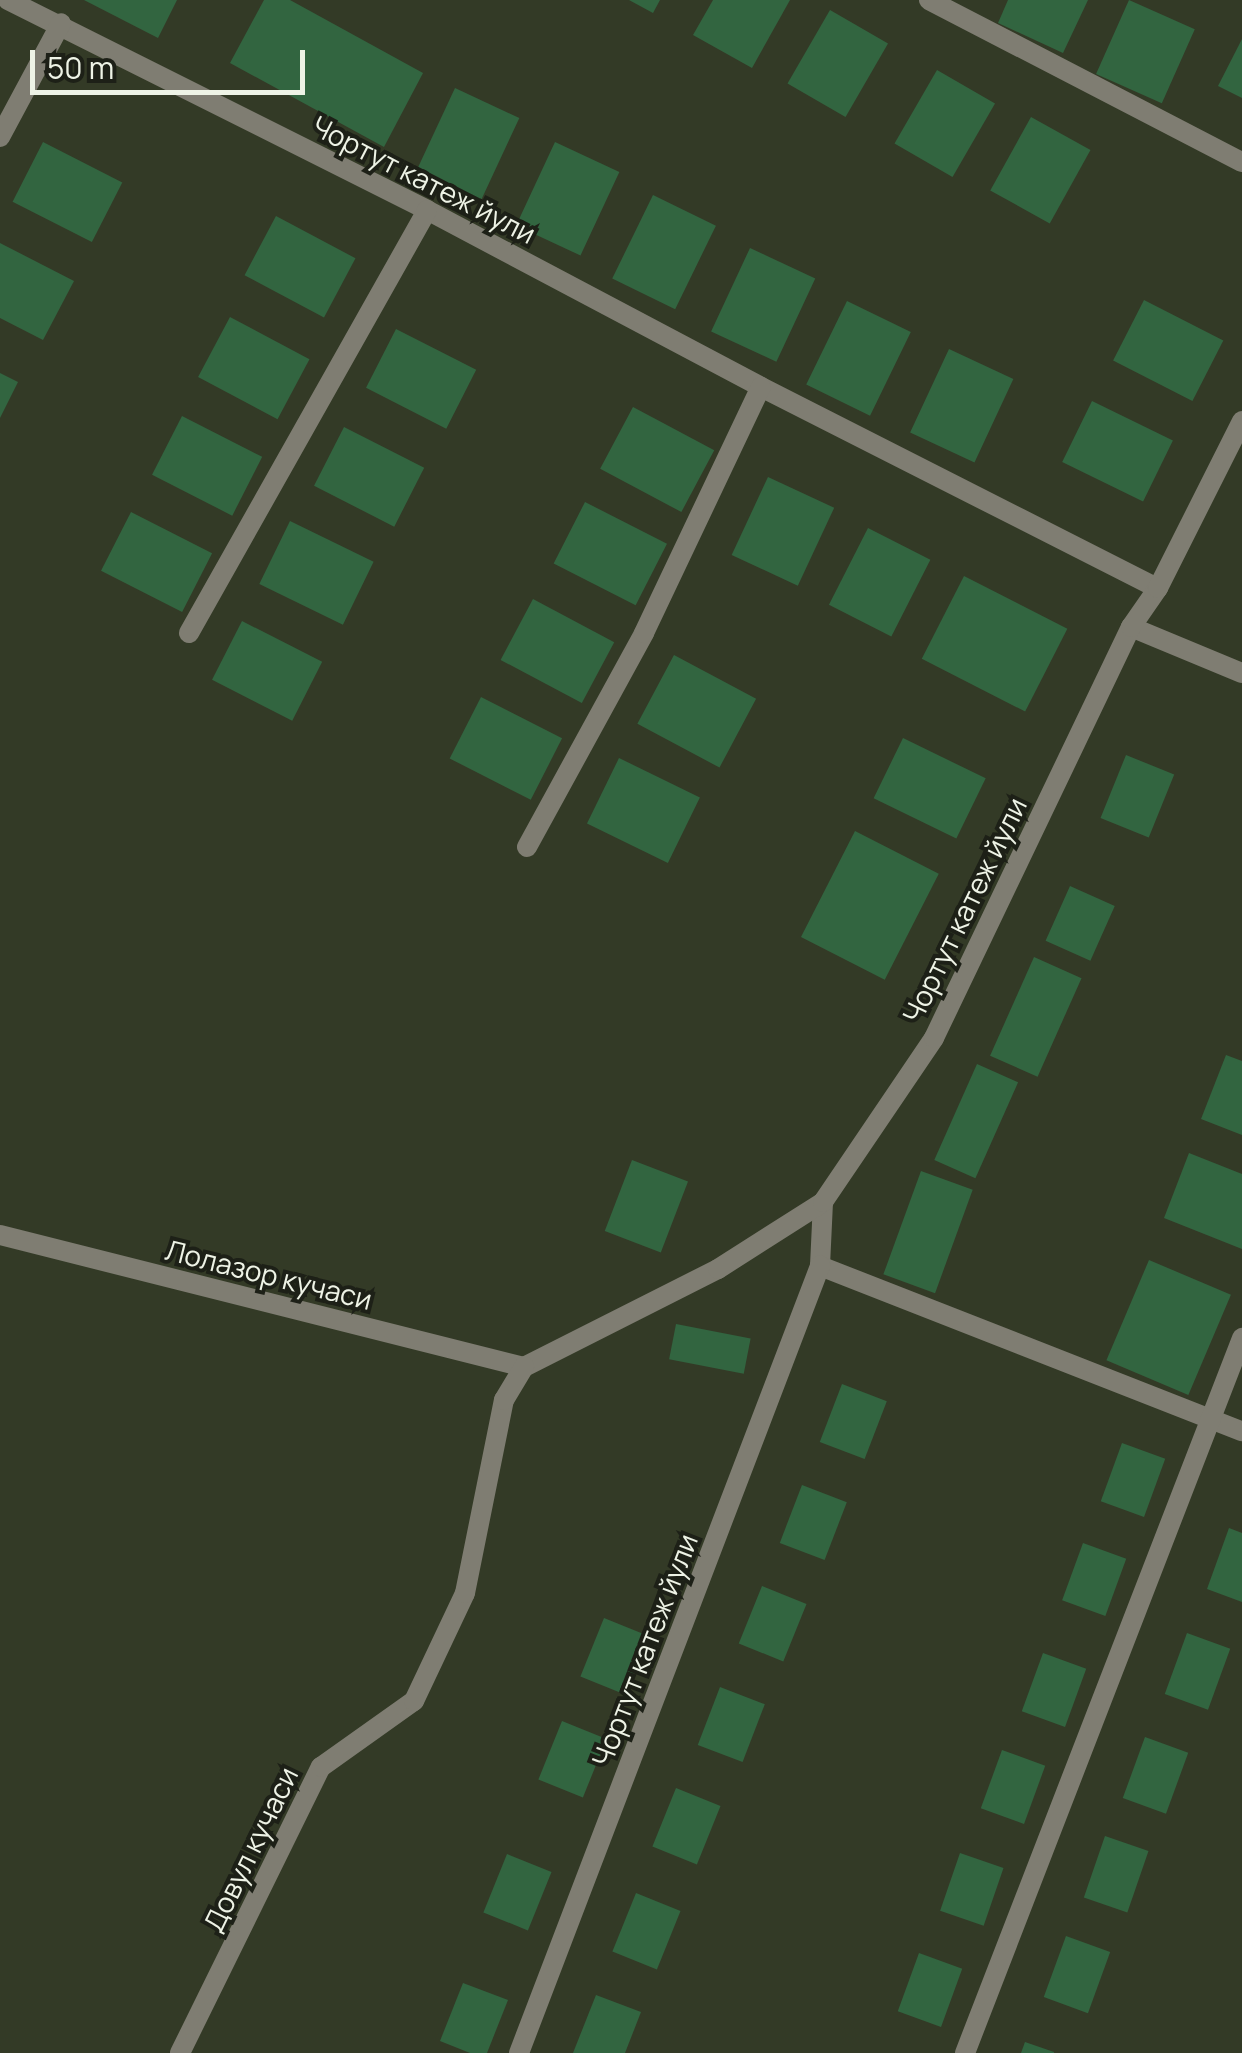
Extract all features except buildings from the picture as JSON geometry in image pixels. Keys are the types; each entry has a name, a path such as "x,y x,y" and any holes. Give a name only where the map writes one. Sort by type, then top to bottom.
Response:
{"street":[{"name":"Чортут катеж йули","path":"8,0 427,210 761,387 1158,588"},
{"path":"929,0 1242,162"},
{"path":"0,137 60,23"},
{"path":"190,632 427,210"},
{"path":"527,847 644,633 761,387"},
{"name":"Чортут катеж йули","path":"524,1367 718,1269 823,1202 934,1038 1131,627 1158,588 1242,421"},
{"path":"1131,627 1242,673"},
{"name":"Чортут катеж йули","path":"519,2053 820,1266 823,1202"},
{"name":"Лолазор кучаси","path":"0,1235 524,1367"},
{"path":"820,1266 1242,1432"},
{"path":"966,2053 1242,1338"},
{"name":"Довул кучаси","path":"180,2053 321,1768 414,1701 465,1593 504,1400 524,1367"}]}
